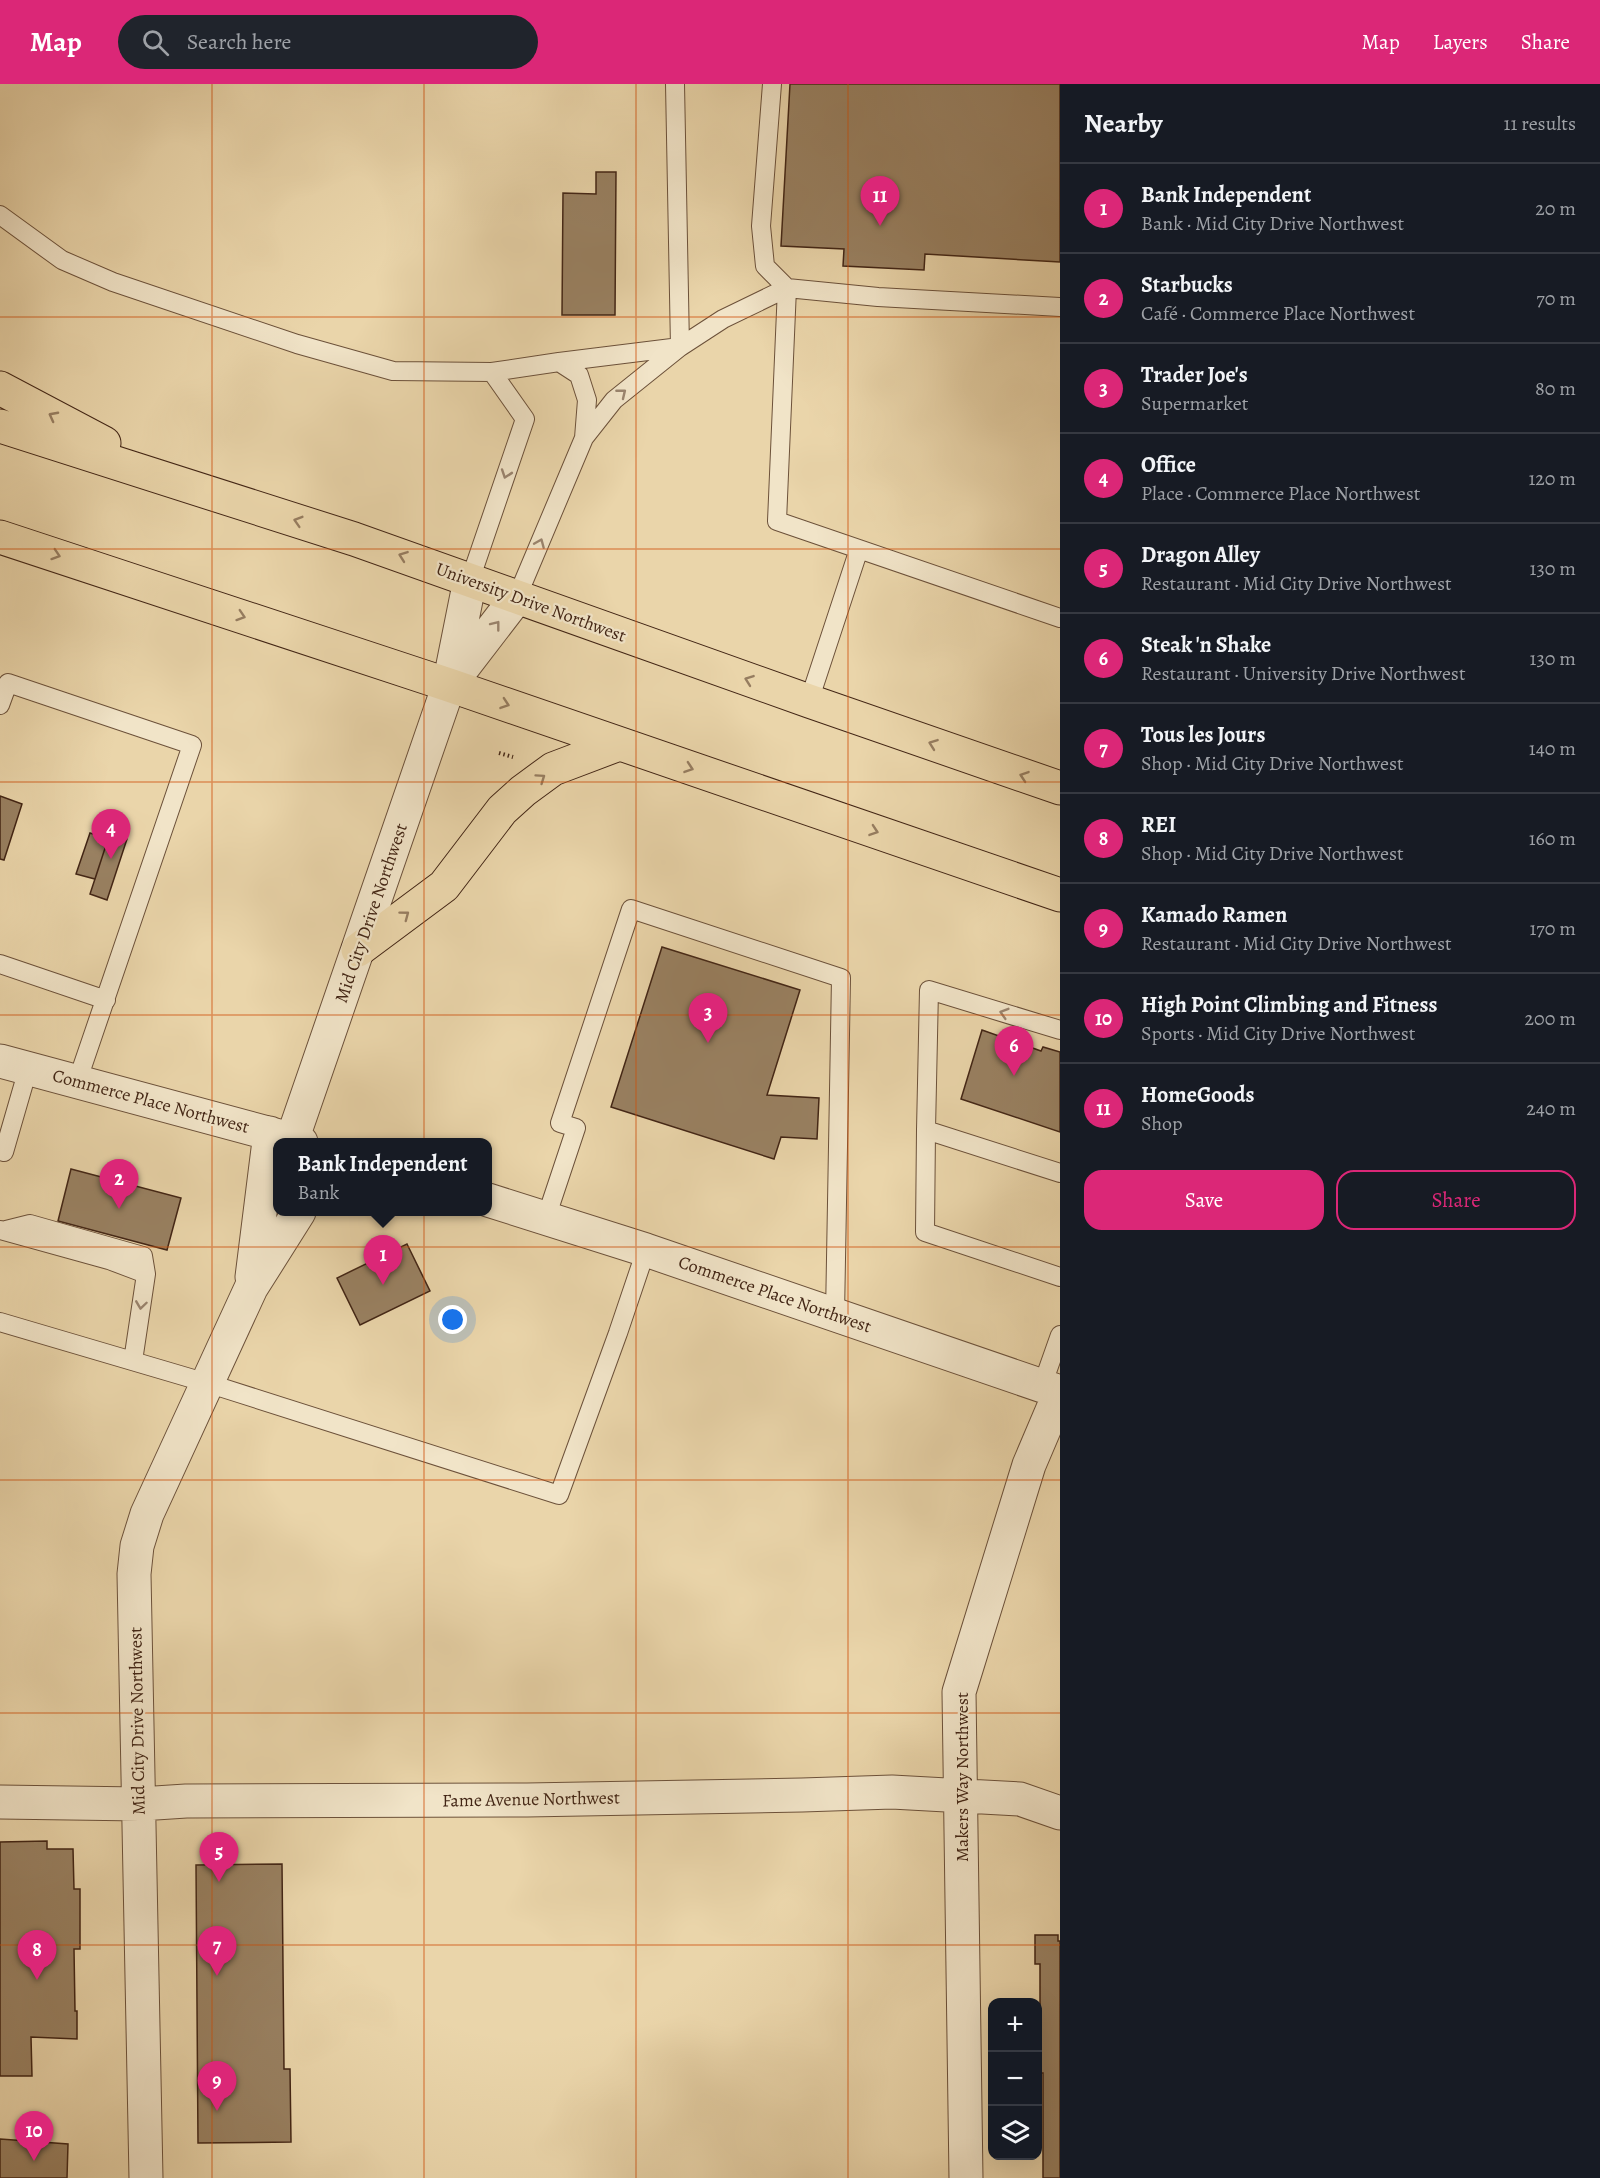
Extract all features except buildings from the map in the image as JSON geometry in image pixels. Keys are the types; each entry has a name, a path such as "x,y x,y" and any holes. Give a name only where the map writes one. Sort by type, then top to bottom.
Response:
{"highway":[{"path":"0,388 179,484"},
{"name":"University Drive Northwest","path":"0,426 354,538 809,702 1060,788"},
{"path":"0,537 450,686 1060,895"},
{"path":"358,950 444,886 502,810 523,791 553,769 619,744"}],"street":[{"path":"450,686 470,580"},
{"path":"450,686 517,597"},
{"name":"Mid City Drive Northwest","path":"288,1138 358,950 450,686"},
{"name":"Commerce Place Northwest","path":"14,1065 284,1138"},
{"name":"Mid City Drive Northwest","path":"251,1288 273,1199"},
{"name":"Commerce Place Northwest","path":"492,1201 646,1250 1054,1390"},
{"name":"Mid City Drive Northwest","path":"146,2178 134,1574 137,1546 147,1514 251,1288 296,1216"},
{"name":"Makers Way Northwest","path":"966,2178 959,1692 1054,1390"},
{"name":"Fame Avenue Northwest","path":"0,1802 140,1804 186,1801 539,1800 892,1792 1020,1799 1060,1813"}],"lane":[{"path":"675,84 680,347"},
{"path":"772,84 761,226 765,266 787,288 777,521 1060,618"},
{"path":"0,215 62,260 113,282 297,344 393,371 492,372 680,347"},
{"path":"517,597 584,438 614,400 680,347 723,318 787,288 878,297 1060,307"},
{"path":"559,362 579,375 587,400 584,438"},
{"path":"470,580 525,419 492,372"},
{"path":"809,702 859,549"},
{"path":"0,705 8,683 192,745 77,1082"},
{"path":"546,1218 576,1128 560,1123 631,909 842,978 835,1315"},
{"path":"0,964 106,1000"},
{"path":"1060,1030 929,990 925,1232 1060,1277"},
{"path":"0,1151 4,1152 14,1065"},
{"path":"926,1130 1060,1173"},
{"path":"2,1230 109,1260 146,1274 133,1361"},
{"path":"0,1322 207,1383 559,1495 646,1250"},
{"path":"1054,1390 1060,1335"}],"path":[{"path":"499,753 514,757"}],"place":[{"name":"HomeGoods","path":"880,226"},
{"name":"Office","path":"111,859"},
{"name":"Trader Joe's","path":"708,1043"},
{"name":"Steak 'n Shake","path":"1014,1076"},
{"name":"Starbucks","path":"119,1209"},
{"name":"Bank Independent","path":"383,1285"},
{"name":"Dragon Alley","path":"219,1882"},
{"name":"Tous les Jours","path":"217,1976"},
{"name":"REI","path":"37,1980"},
{"name":"Kamado Ramen","path":"217,2111"},
{"name":"High Point Climbing and Fitness","path":"34,2161"}]}
